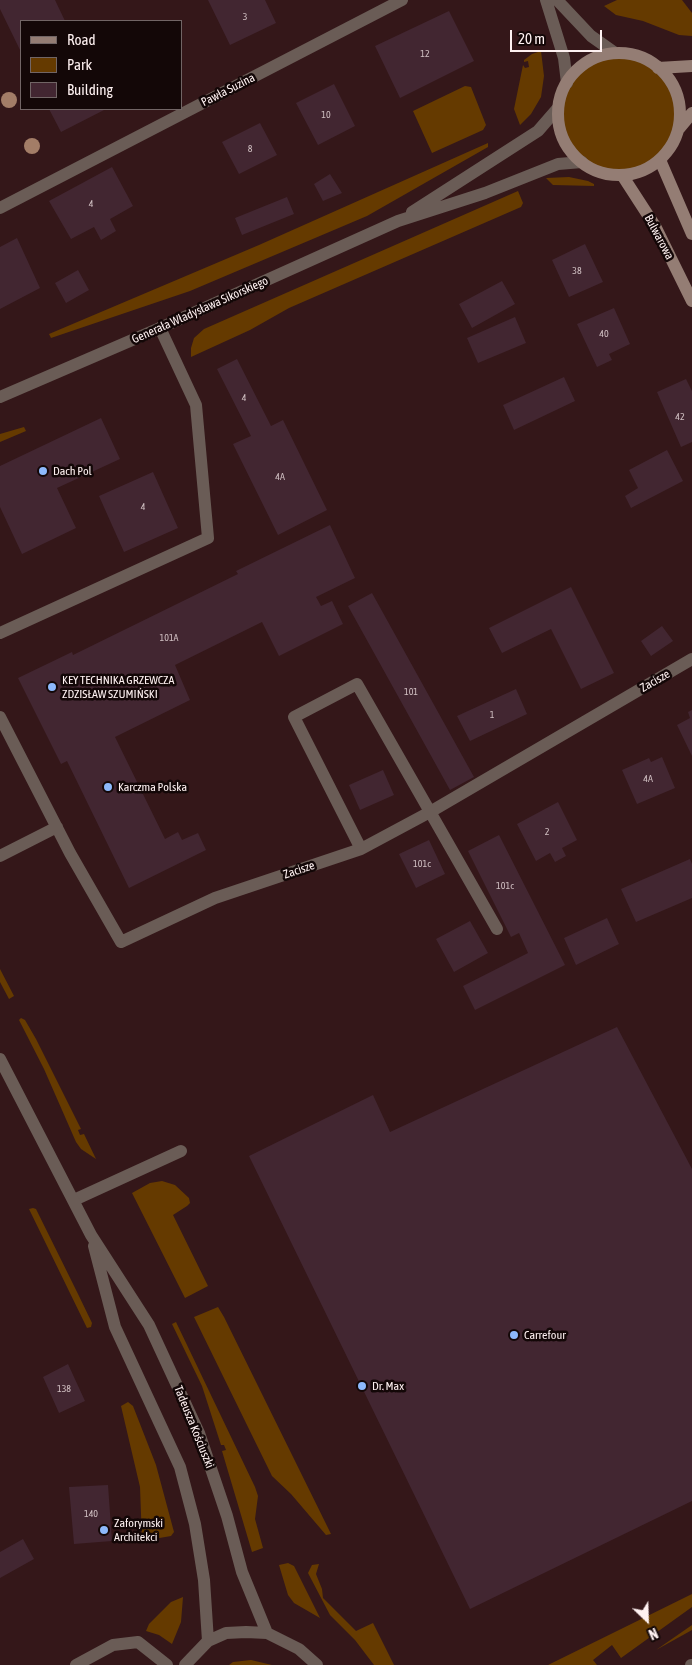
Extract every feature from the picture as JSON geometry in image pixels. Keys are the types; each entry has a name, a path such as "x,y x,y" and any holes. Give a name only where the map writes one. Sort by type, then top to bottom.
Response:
{"main road":[{"path":"678,130 680,113 677,96 670,80 658,68 631,54 615,53 586,63 575,71 567,83 558,108 559,124 563,138 571,151 582,162 608,174 622,175 642,171 660,160 671,146 678,130 692,112"},
{"path":"658,68 692,66"},
{"path":"660,160 692,234"},
{"name":"Bulwarowa","path":"622,175 654,226 692,301"}],"street":[{"name":"Pawła Suzina","path":"0,208 402,0"},
{"path":"546,0 564,58 567,83"},
{"path":"557,0 591,36 615,53"},
{"name":"Generała Władysława Sikorskiego","path":"398,221 538,130 558,108"},
{"name":"Generała Władysława Sikorskiego","path":"0,397 160,328 398,221 485,193 558,164 582,162"},
{"path":"0,633 208,538 196,405 160,328"},
{"name":"Zacisze","path":"0,717 57,827 121,942 215,898 361,849 430,812 692,659"},
{"path":"361,849 294,717 357,684 497,929"},
{"path":"0,856 57,827"},
{"name":"Tadeusza Kościuszki","path":"0,1059 91,1234 149,1325 199,1433 227,1516 242,1572 267,1633"},
{"path":"74,1200 181,1151"},
{"name":"Tadeusza Kościuszki","path":"91,1234 116,1327 180,1467 194,1524 204,1580 208,1641"},
{"path":"185,1665 208,1641 226,1634 267,1633 299,1650 317,1665"},
{"path":"76,1665 113,1645 138,1642 167,1665"}],"green space":[{"path":"617,0 682,0 692,13 692,36 679,35 643,21 616,15 604,6"},
{"path":"541,51 544,76 541,97 531,114 520,125 514,109 523,65 525,68 529,67 528,61 524,62 524,60 532,54"},
{"path":"619,53 642,58 662,71 675,91 680,114 675,137 662,157 642,170 619,175 596,170 576,157 563,137 558,114 563,91 576,71 596,58"},
{"path":"465,86 471,87 486,125 483,130 432,153 413,111"},
{"path":"488,143 488,147 367,216 190,291 51,338 49,334 259,245"},
{"path":"569,177 588,181 594,184 594,186 553,185 546,178"},
{"path":"518,191 523,203 521,207 289,308 250,330 191,357 194,338 204,329"},
{"path":"24,427 26,431 0,442 0,434"},
{"path":"0,969 14,996 9,999 0,982"},
{"path":"21,1018 25,1020 36,1039 81,1129 78,1130 80,1135 84,1134 96,1159 81,1149 76,1142 44,1069 19,1020"},
{"path":"162,1181 175,1185 189,1198 190,1203 173,1215 208,1286 185,1298 132,1193 150,1183"},
{"path":"29,1209 36,1209 78,1294 92,1323 91,1327 87,1328"},
{"path":"218,1307 331,1534 326,1535 291,1494 272,1476 194,1317"},
{"path":"176,1322 258,1496 255,1519 263,1548 252,1552 222,1451 226,1450 224,1445 221,1445 202,1386 172,1324"},
{"path":"128,1402 133,1406 156,1465 174,1532 171,1536 142,1541 140,1487 121,1406"},
{"path":"288,1563 294,1566 320,1618 294,1603 288,1595 279,1565"},
{"path":"319,1564 316,1574 322,1589 323,1598 356,1631 373,1623 394,1665 374,1665 355,1640 330,1615 308,1573 312,1565"},
{"path":"692,1594 692,1607 621,1658 612,1645 593,1660 597,1665 548,1665"},
{"path":"183,1597 181,1622 172,1644 159,1635 146,1631 149,1624 171,1602"},
{"path":"692,1625 692,1630 656,1650"},
{"path":"251,1660 272,1665 229,1665 233,1662"}],"building":[{"path":"0,0 55,0 65,20 20,20 20,50 0,9"},
{"path":"208,0 265,0 276,23 230,45"},
{"path":"449,11 474,61 400,98 375,46"},
{"path":"334,84 355,126 318,145 296,103"},
{"path":"50,110 104,110 61,132"},
{"path":"260,123 277,155 239,174 222,142"},
{"path":"112,167 133,206 110,219 116,231 101,240 94,227 71,239 49,201"},
{"path":"330,174 342,193 323,201 314,184"},
{"path":"287,197 294,214 242,235 235,218"},
{"path":"17,238 40,288 0,309 0,247"},
{"path":"585,244 603,282 569,297 552,260"},
{"path":"78,270 89,290 66,303 55,283"},
{"path":"502,281 515,304 472,328 459,304"},
{"path":"614,308 630,344 609,354 612,360 597,367 577,324"},
{"path":"515,317 526,343 478,363 467,338"},
{"path":"237,359 271,426 283,420 327,510 278,535 233,444 251,436 217,369"},
{"path":"564,377 575,401 514,430 503,405"},
{"path":"686,379 692,391 692,442 681,447 657,392"},
{"path":"101,418 120,459 57,488 76,528 22,554 0,507 0,466"},
{"path":"667,450 683,481 631,508 625,496 638,488 629,470"},
{"path":"153,472 178,528 124,552 99,496"},
{"path":"330,525 355,578 316,597 321,606 332,601 343,624 279,656 262,622 175,665 190,700 115,737 165,839 178,832 182,840 198,833 206,850 129,888 67,761 61,764 18,678 72,652 73,655 238,574 236,571"},
{"path":"571,587 614,673 581,689 551,629 502,653 489,628"},
{"path":"372,593 474,777 450,790 348,606"},
{"path":"662,626 673,641 651,656 641,641"},
{"path":"516,689 527,714 470,741 457,716"},
{"path":"692,710 692,756 677,725 690,718 688,712"},
{"path":"662,757 675,788 637,804 622,770 649,758 651,762"},
{"path":"383,770 394,795 360,810 349,785"},
{"path":"558,802 577,840 562,848 566,856 555,862 550,853 536,861 517,824"},
{"path":"499,835 565,965 475,1010 463,986 528,953 519,933 511,937 468,851"},
{"path":"429,840 445,874 416,888 399,854"},
{"path":"690,859 692,864 692,898 636,922 621,889"},
{"path":"607,918 619,944 576,965 564,938"},
{"path":"470,921 488,953 454,972 436,939"},
{"name":"Carrefour","path":"617,1027 692,1169 692,1501 470,1609 249,1156 373,1095 390,1132"},
{"path":"68,1364 85,1401 59,1413 43,1377"},
{"path":"108,1485 112,1541 74,1544 69,1487"},
{"path":"23,1539 34,1559 0,1578 0,1552"}],"place":[{"name":"Dach Pol","path":"43,471"},
{"name":"KEY TECHNIKA GRZEWCZA ZDZISŁAW SZUMIŃSKI","path":"52,687"},
{"name":"Karczma Polska","path":"108,787"},
{"name":"Carrefour","path":"514,1335"},
{"name":"Dr. Max","path":"362,1386"},
{"name":"Zaforymski Architekci","path":"104,1530"}]}
